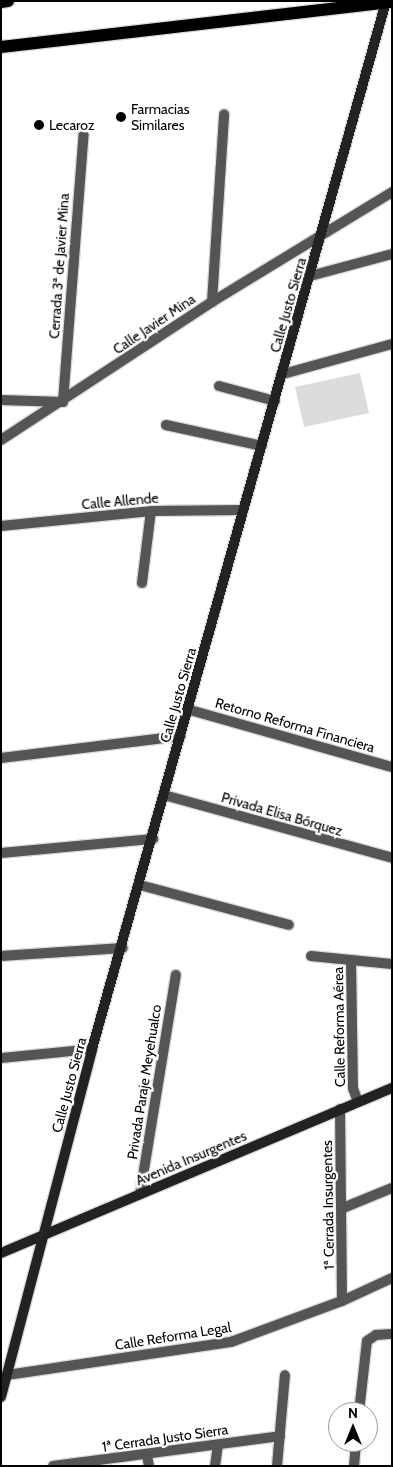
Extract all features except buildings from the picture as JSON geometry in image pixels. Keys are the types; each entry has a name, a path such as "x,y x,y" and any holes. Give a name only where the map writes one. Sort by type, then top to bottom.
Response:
{"main road":[{"path":"1,2 8,1"},
{"path":"1,47 390,4"}],"street":[{"name":"Calle Justo Sierra","path":"1,1396 92,1049 190,710 242,510 390,4"},
{"path":"212,302 224,114"},
{"name":"Cerrada 3ª de Javier Mina","path":"63,402 84,132"},
{"name":"Calle Javier Mina","path":"1,440 63,402 212,302 322,232 392,192"},
{"path":"310,276 392,254"},
{"path":"283,374 392,344"},
{"path":"219,386 275,401"},
{"path":"1,400 63,402"},
{"path":"166,425 262,446"},
{"name":"Calle Allende","path":"1,526 151,512 242,510"},
{"path":"142,583 151,512"},
{"name":"Retorno Reforma Financiera","path":"190,710 392,767"},
{"path":"1,758 181,736"},
{"name":"Privada Elisa Bórquez","path":"164,795 392,858"},
{"path":"1,853 153,839"},
{"path":"140,885 289,925"},
{"path":"1,956 122,948"},
{"path":"311,956 351,960"},
{"name":"Calle Reforma Aérea","path":"358,1102 352,1088 351,960 392,964"},
{"name":"Privada Paraje Meyehualco","path":"140,1194 176,976"},
{"path":"1,1058 92,1049"},
{"name":"Avenida Insurgentes","path":"1,1253 392,1088"},
{"name":"1ª Cerrada Insurgentes","path":"340,1109 343,1208 342,1301"},
{"path":"343,1208 392,1188"},
{"name":"Calle Reforma Legal","path":"7,1375 230,1342 342,1301 392,1278"},
{"path":"360,1402 367,1341 376,1335 392,1334"},
{"path":"277,1466 285,1375"},
{"name":"1ª Cerrada Justo Sierra","path":"53,1466 148,1455 280,1436"},
{"path":"215,1466 218,1445"},
{"path":"354,1466 355,1452"},
{"path":"148,1455 149,1466"}],"shaded area":[{"path":"360,373 369,413 304,427 295,387"}],"place":[{"name":"Farmacias Similares","path":"121,117"},
{"name":"Lecaroz","path":"39,125"}]}
